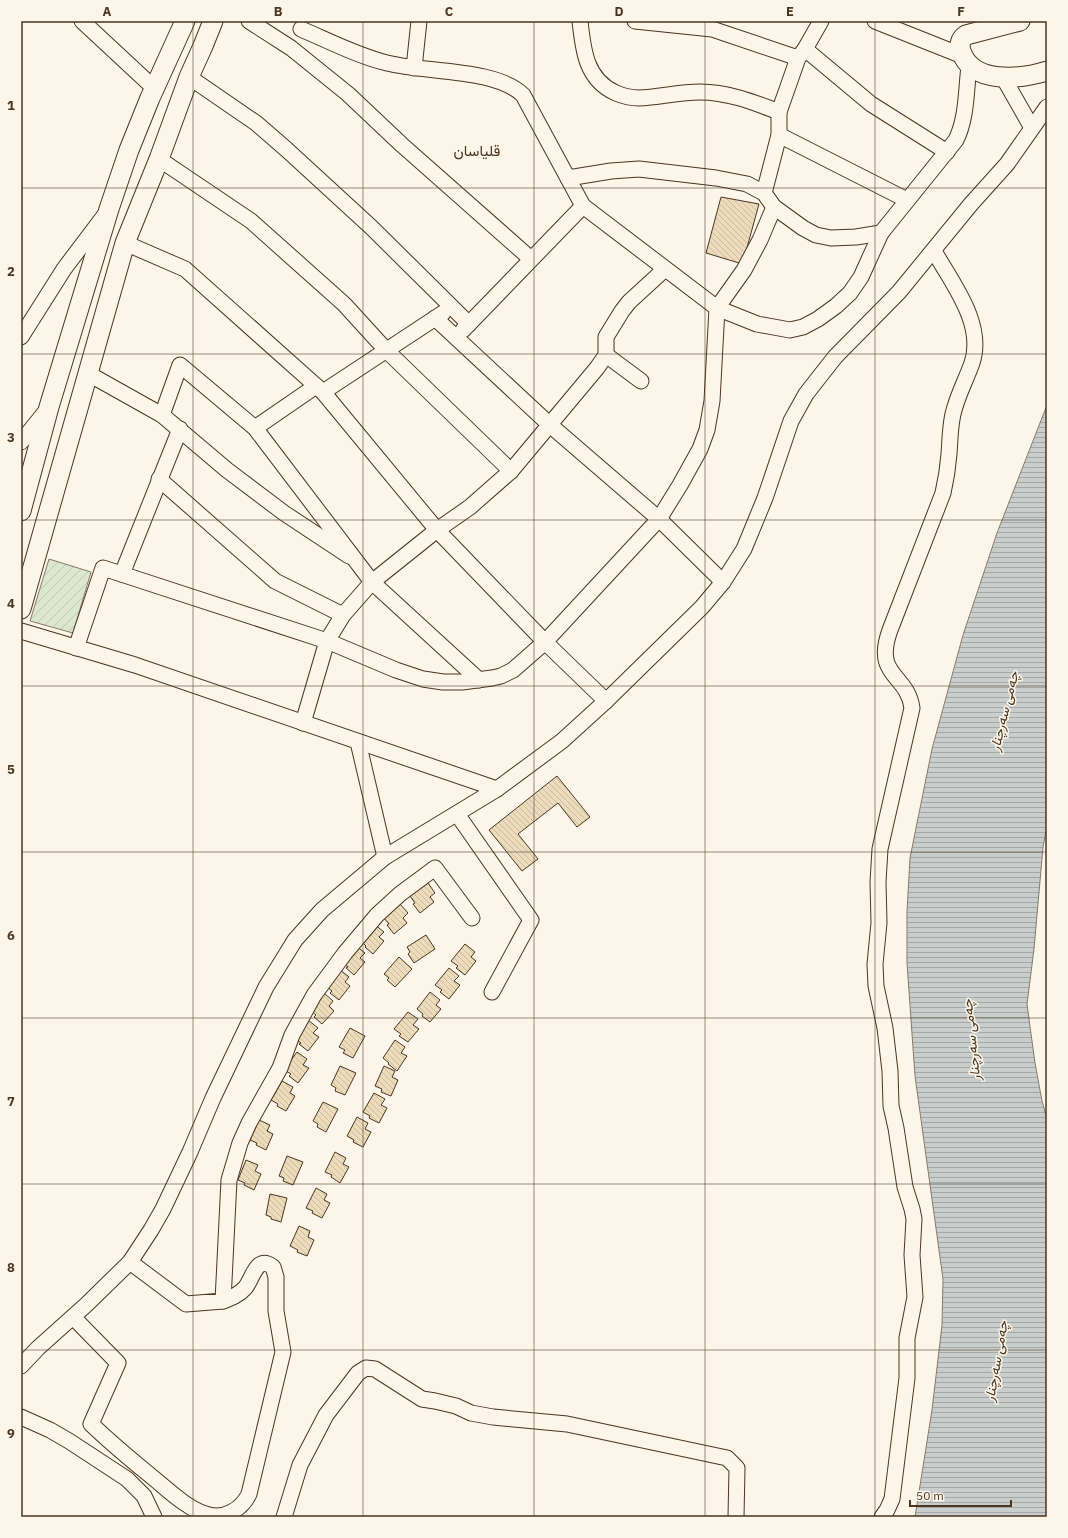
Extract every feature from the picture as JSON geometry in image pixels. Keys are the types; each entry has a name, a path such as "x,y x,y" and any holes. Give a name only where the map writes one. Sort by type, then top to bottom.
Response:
{"main road":[{"path":"21,511 50,407 109,209 154,88 185,21"},
{"path":"21,609 125,243 159,159 189,77 213,21"},
{"path":"1020,21 966,35 961,39 960,45 966,61 984,73 1002,77 1027,76 1047,71"}],"street":[{"path":"82,21 154,88"},
{"path":"249,21 291,48 348,94 408,150 531,259"},
{"path":"414,68 419,21"},
{"path":"580,21 586,60 590,69 597,79 608,89 621,95 637,98 700,92 720,94 740,98 779,112"},
{"path":"635,21 714,25 802,54 871,104 947,152"},
{"path":"764,193 780,135 779,112 802,54 821,21"},
{"path":"291,48 304,25 364,56 386,63 486,77 504,82 515,88 523,95 583,206 717,308 757,324 790,330 803,327 818,319 836,306 850,293 861,277 881,233 947,152 961,131 966,61 875,21"},
{"path":"908,21 912,37"},
{"path":"189,77 256,123 286,149 371,228 469,324"},
{"path":"1002,77 1032,128"},
{"path":"21,1366 38,1348 130,1262 163,1208 256,1007 266,987 295,940 322,910 384,857 497,789 562,741 692,618 723,582 738,560 750,537 791,421 806,394 835,357 899,292 934,251 971,204 1007,164 1047,107"},
{"path":"780,135 907,200"},
{"path":"159,159 251,221 344,304 386,350 511,471"},
{"path":"568,178 639,169 716,178 747,184 764,193 774,207 803,228 816,235 831,238 856,237 881,233"},
{"path":"456,338 583,206"},
{"path":"76,648 103,568 327,641 396,670 423,679 443,682 479,680 496,677 512,670 545,642 659,519 700,449 707,430 712,401 717,308 744,270 760,240 774,207"},
{"path":"21,337 64,269 109,209"},
{"path":"125,243 185,269 320,389 436,530 545,642 606,701"},
{"path":"882,1517 892,1499 894,1487 907,1378 907,1338 913,1312 915,1282 912,1255 913,1214 906,1187 891,1106 890,1071 885,1028 875,975 879,923 878,877 880,849 912,708 908,694 888,668 884,649 943,493 947,473 952,415 972,362 975,345 974,327 968,311 934,251"},
{"path":"303,724 327,641 343,615 372,582 436,530 470,507 511,471 597,368 606,355 606,337 622,311 629,302 665,269"},
{"path":"255,428 386,350 452,306"},
{"path":"434,318 550,425 659,519 723,582"},
{"path":"606,355 641,381"},
{"path":"162,415 180,365 255,428 372,582 479,680"},
{"path":"87,373 162,415 227,470 284,513 358,562"},
{"path":"21,442 50,407"},
{"path":"122,574 180,429"},
{"path":"159,479 275,581 343,615"},
{"path":"21,631 135,665 303,724 497,789"},
{"path":"358,742 384,857"},
{"path":"457,814 531,920 492,992"},
{"path":"223,1301 228,1192 235,1159 249,1123 280,1068 292,1035 314,995 345,953 377,915 400,894 435,868 472,918"},
{"path":"73,1316 118,1363 91,1424 172,1494 196,1510 217,1516 224,1515 242,1505 249,1494 283,1352 276,1311 276,1277 273,1267 265,1263 261,1264 257,1268 247,1287 239,1294 223,1301 186,1304 130,1262"},
{"path":"284,1517 300,1465 326,1415 358,1373 366,1368 375,1369 422,1399 442,1402 471,1413 494,1417 567,1424 727,1458 737,1468 736,1517"},
{"path":"21,1417 50,1430 69,1441 127,1480 144,1496 154,1517"}],"green space":[{"path":"49,559 91,572 73,633 30,621"}],"water":[{"name":"چەمی سەرچنار","path":"1047,405 1047,826 1043,847 1034,949 1027,1004 1035,1063 1047,1119 1047,1517 915,1517 932,1410 942,1325 943,1279 915,1076 907,963 907,912 910,858 932,749 963,635 997,533"}],"building":[{"path":"721,197 759,204 745,255 739,263 706,253"},
{"path":"557,776 590,817 577,827 558,803 518,834 538,859 522,871 489,830"},
{"path":"428,883 435,893 430,897 434,902 420,913 413,904 415,903 410,896"},
{"path":"400,904 408,913 403,918 407,923 394,934 387,925 389,924 383,917"},
{"path":"374,924 384,932 379,937 384,941 373,954 360,940"},
{"path":"426,935 435,949 414,963 408,954 410,952 407,947"},
{"path":"465,944 475,952 471,957 476,961 465,975 456,968 458,966 451,961"},
{"path":"355,945 365,953 360,958 365,962 354,975 346,968 348,967 341,962"},
{"path":"399,957 412,969 395,987 387,980 389,978 384,974"},
{"path":"449,968 459,976 454,981 460,985 449,999 440,992 442,990 435,985"},
{"path":"339,969 349,977 345,982 350,986 339,1000 330,993 332,991 326,986"},
{"path":"430,992 440,1000 436,1005 441,1009 430,1022 422,1016 423,1014 417,1009"},
{"path":"324,993 333,1001 329,1006 334,1011 322,1024 314,1017 316,1015 310,1010"},
{"path":"408,1012 418,1019 413,1025 419,1029 408,1042 399,1036 401,1034 394,1029"},
{"path":"308,1020 318,1028 313,1033 319,1037 308,1051 294,1038"},
{"path":"350,1028 365,1036 353,1058 343,1053 345,1050 339,1047"},
{"path":"395,1040 405,1047 401,1053 407,1056 397,1071 383,1058"},
{"path":"297,1052 307,1059 303,1065 309,1068 298,1083 289,1076 291,1074 284,1070"},
{"path":"340,1066 356,1073 345,1095 335,1091 336,1088 331,1085"},
{"path":"384,1066 395,1071 392,1077 398,1080 391,1096 381,1092 382,1089 375,1086"},
{"path":"282,1081 293,1087 290,1093 295,1096 286,1111 277,1106 278,1104 271,1100"},
{"path":"374,1093 385,1099 381,1105 387,1108 379,1123 369,1118 370,1116 363,1112"},
{"path":"323,1102 338,1109 326,1132 317,1127 318,1124 313,1121"},
{"path":"357,1117 368,1123 365,1129 371,1132 363,1147 353,1142 354,1140 347,1136"},
{"path":"259,1120 270,1125 267,1131 273,1134 266,1150 250,1140"},
{"path":"335,1152 346,1158 343,1164 349,1167 340,1183 331,1177 332,1175 325,1172"},
{"path":"287,1156 303,1162 293,1185 283,1181 284,1178 279,1176"},
{"path":"246,1160 258,1165 255,1171 261,1174 254,1190 238,1180"},
{"path":"316,1188 327,1194 324,1200 330,1203 322,1218 306,1208"},
{"path":"270,1194 287,1198 281,1222 271,1219 271,1217 266,1215"},
{"path":"299,1226 310,1231 308,1237 314,1240 307,1256 297,1252 298,1250 290,1246"}],"district":[{"name":"قلياسان","path":"477,150"}]}
